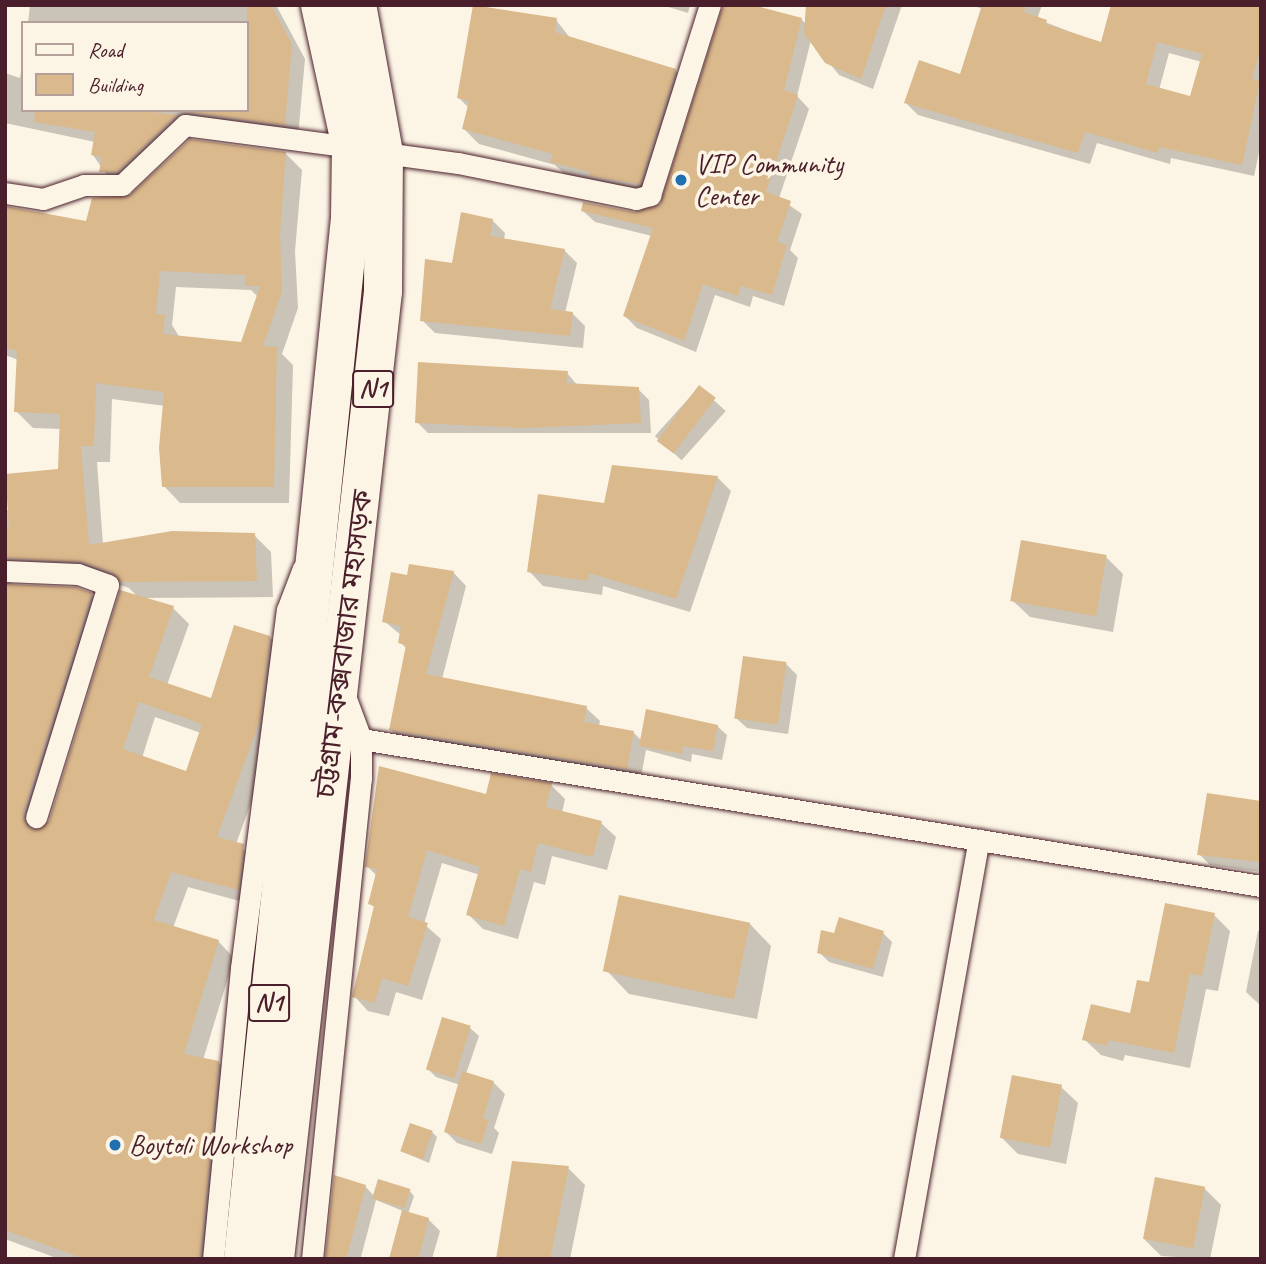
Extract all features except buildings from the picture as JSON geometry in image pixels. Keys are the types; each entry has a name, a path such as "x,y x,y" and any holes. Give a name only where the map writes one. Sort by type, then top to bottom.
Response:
{"highway":[{"name":"N1","path":"303,5 325,43"},
{"path":"320,5 325,43"},
{"name":"চট্টগ্রাম-কক্সবাজার মহাসড়ক","path":"275,1259 357,552 383,291 357,13"},
{"name":"চট্টগ্রাম-কক্সবাজার মহাসড়ক","path":"243,1259 350,219 368,150 325,43"}],"street":[{"path":"5,193 43,200 84,185 122,185 185,125 458,163 636,199 650,195 710,5"},
{"path":"213,1259 241,968 287,610 317,544 357,552"},
{"path":"5,571 78,574 108,584 36,817"},
{"path":"312,1259 332,1028 350,894 361,738 341,684"},
{"path":"361,738 1261,886"},
{"path":"904,1259 979,840"}],"place":[{"name":"VIP Community Center","path":"681,180"},
{"name":"Boytoli Workshop","path":"115,1145"}]}
